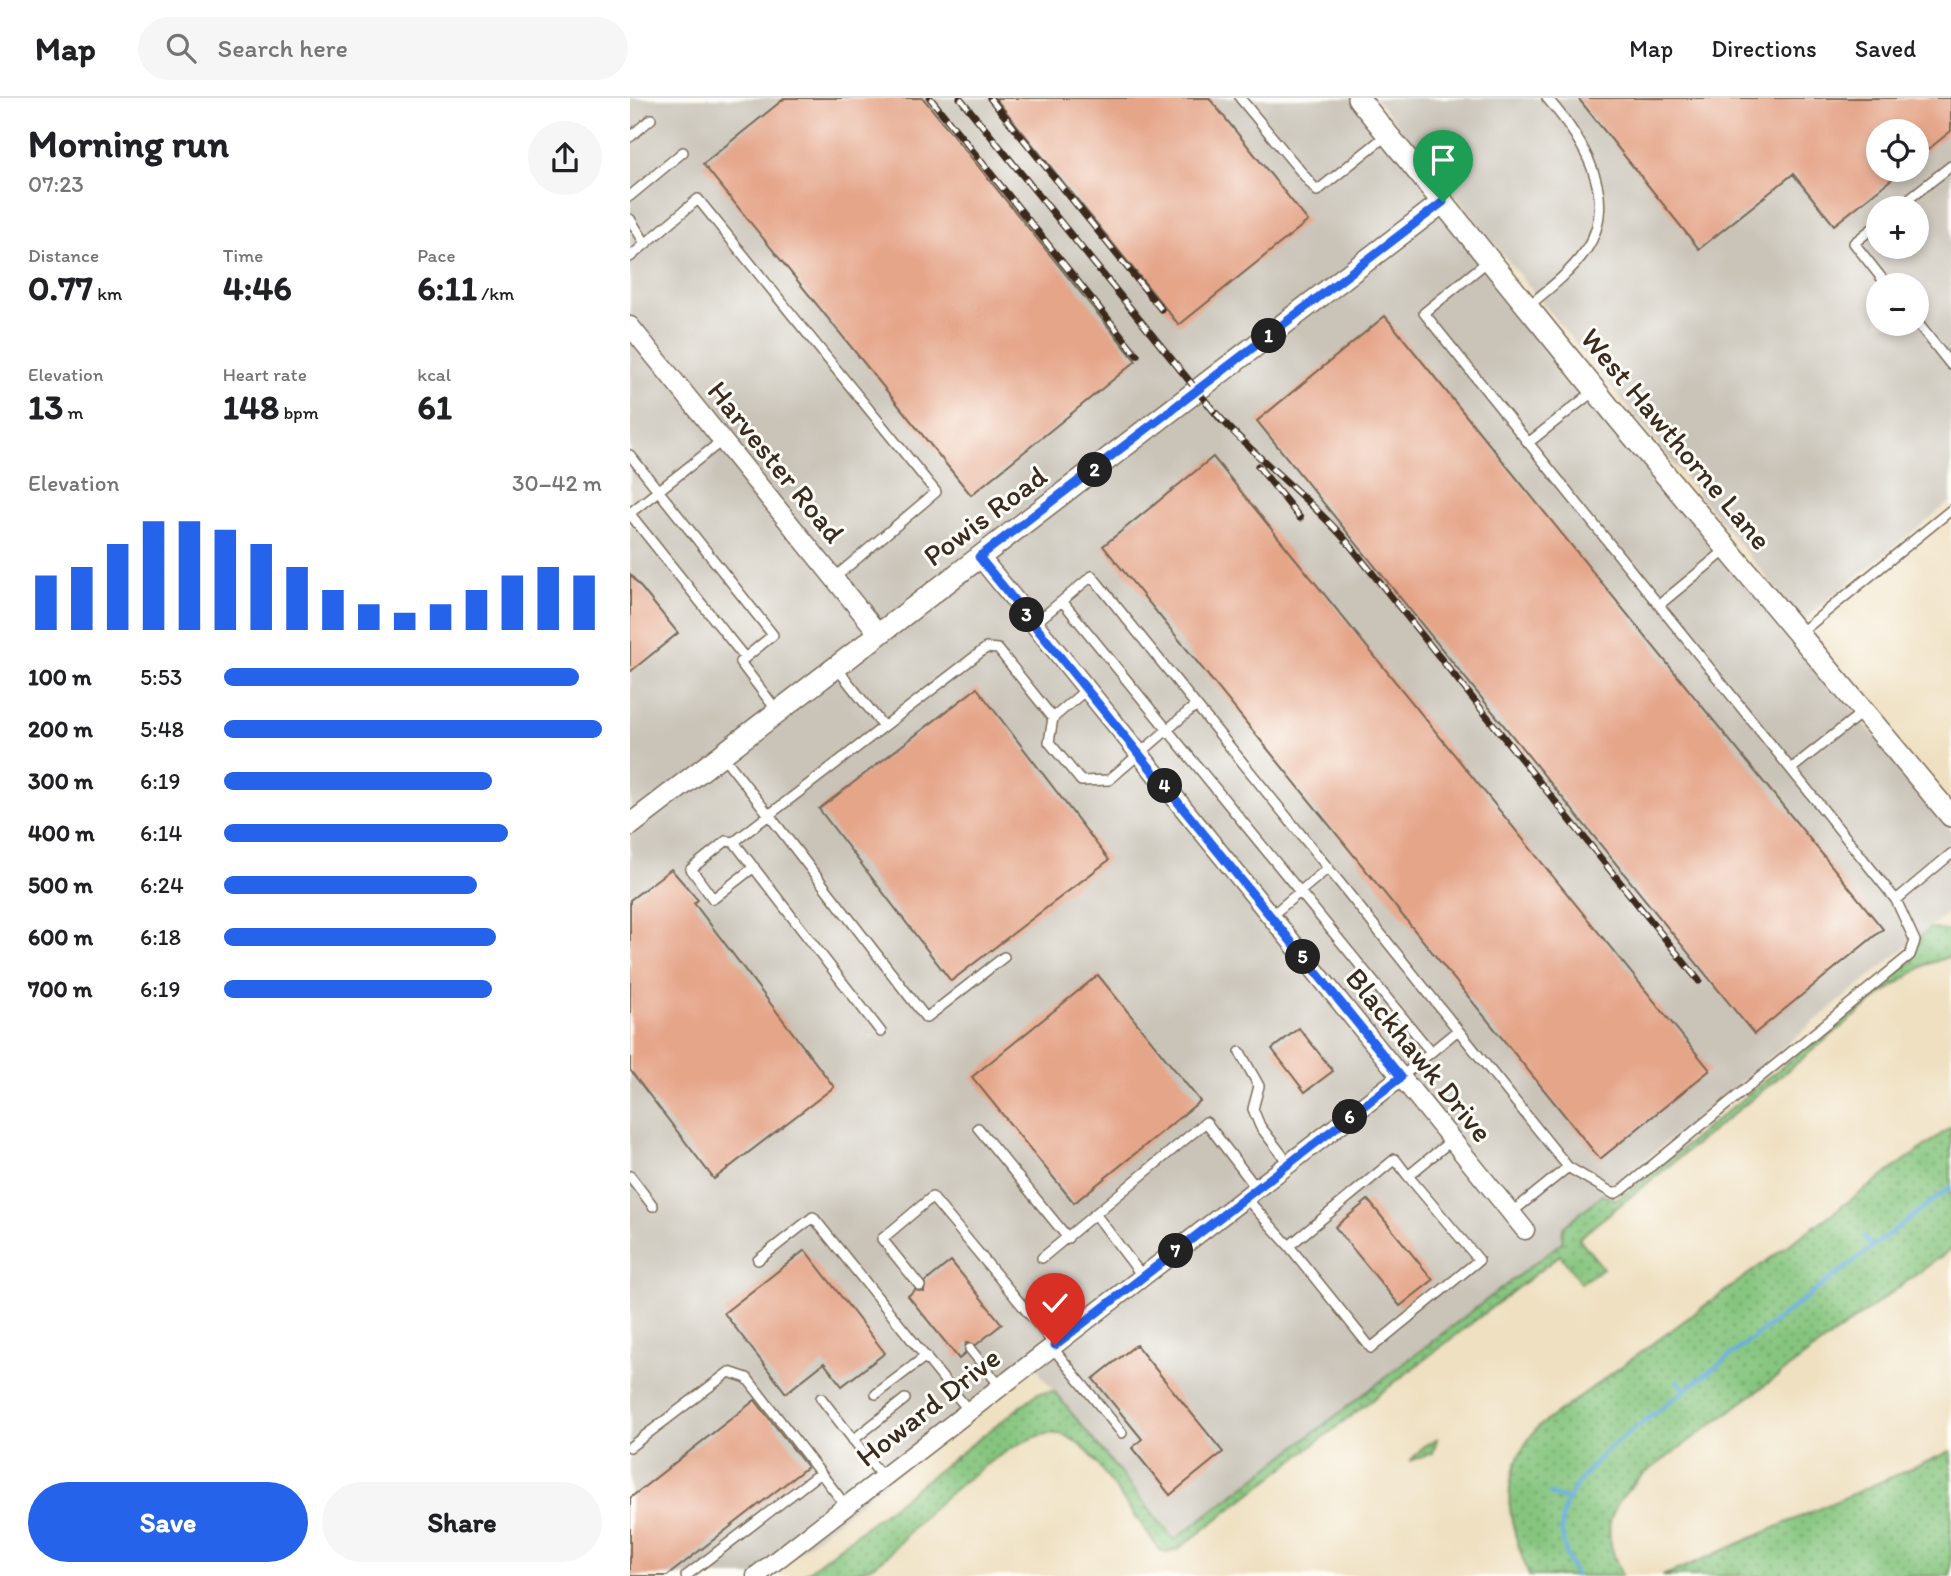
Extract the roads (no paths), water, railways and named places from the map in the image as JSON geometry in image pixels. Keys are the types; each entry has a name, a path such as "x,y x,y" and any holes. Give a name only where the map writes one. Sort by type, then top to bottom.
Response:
{"street":[{"name":"West Hawthorne Lane","path":"1358,98 1595,390 1951,816"},
{"name":"Powis Road","path":"630,825 1443,202"},
{"name":"Harvester Road","path":"630,326 879,634"},
{"name":"Blackhawk Drive","path":"979,557 1525,1230"},
{"name":"Howard Drive","path":"756,1576 1401,1077"}],"lane":[{"path":"1240,98 1317,191 1388,134"},
{"path":"1528,306 1572,269 1588,247 1597,226 1598,187 1588,152 1546,98"},
{"path":"630,137 651,119"},
{"path":"630,196 683,152"},
{"path":"1912,196 1951,166"},
{"path":"630,257 698,199 936,492 834,578"},
{"path":"630,219 645,243"},
{"path":"1866,234 1854,243 1866,258"},
{"path":"1867,259 1878,273"},
{"path":"1034,624 1092,576 1568,1167 1614,1194 1654,1164 1910,955 1915,941 1896,900 1424,313 1490,260"},
{"path":"1928,336 1951,365"},
{"path":"1528,443 1595,390"},
{"path":"723,440 630,513 745,658"},
{"path":"630,455 773,635 740,662 778,712"},
{"path":"1800,633 1951,510"},
{"path":"1659,605 1729,548"},
{"path":"1062,601 1431,1052"},
{"path":"734,842 981,651 992,647 998,649 1053,718"},
{"path":"836,667 883,726"},
{"path":"1087,689 1053,718 1049,742 1081,781 1109,780 1196,705"},
{"path":"1791,769 1865,710"},
{"path":"722,755 926,1018 1004,957"},
{"path":"754,867 713,898 691,869 726,841 734,842 754,867 881,1032"},
{"path":"1896,900 1951,855"},
{"path":"1270,916 1328,868"},
{"path":"1401,1077 1458,1030"},
{"path":"1240,1052 1259,1086 1254,1109 1260,1126 1289,1164"},
{"path":"1042,1258 1206,1122 1289,1246 1371,1348 1479,1260 1395,1159 1289,1246"},
{"path":"978,1128 1068,1238"},
{"path":"1408,1176 1452,1140"},
{"path":"1511,1213 1568,1167"},
{"path":"630,1176 653,1206"},
{"path":"920,1286 882,1239 932,1197 1122,1433"},
{"path":"1096,1215 1143,1277"},
{"path":"758,1260 813,1217 969,1411"},
{"path":"970,1349 1001,1387"},
{"path":"876,1394 926,1356"},
{"path":"630,1447 729,1372 747,1378 846,1506"},
{"path":"821,1398 883,1478"},
{"path":"853,1440 905,1399"},
{"path":"686,1576 820,1473"}],"waterway":[{"path":"1575,1576 1562,1536 1565,1506 1581,1479 1608,1449 1951,1187"},
{"path":"1864,1237 1872,1247"},
{"path":"1678,1381 1685,1390"},
{"path":"1550,1494 1567,1500"}],"railway":[{"path":"930,98 1137,355"},
{"path":"960,98 1221,420"},
{"path":"990,98 1161,309"},
{"path":"1216,413 1349,544 1699,981"},
{"path":"1258,466 1300,518"}]}
